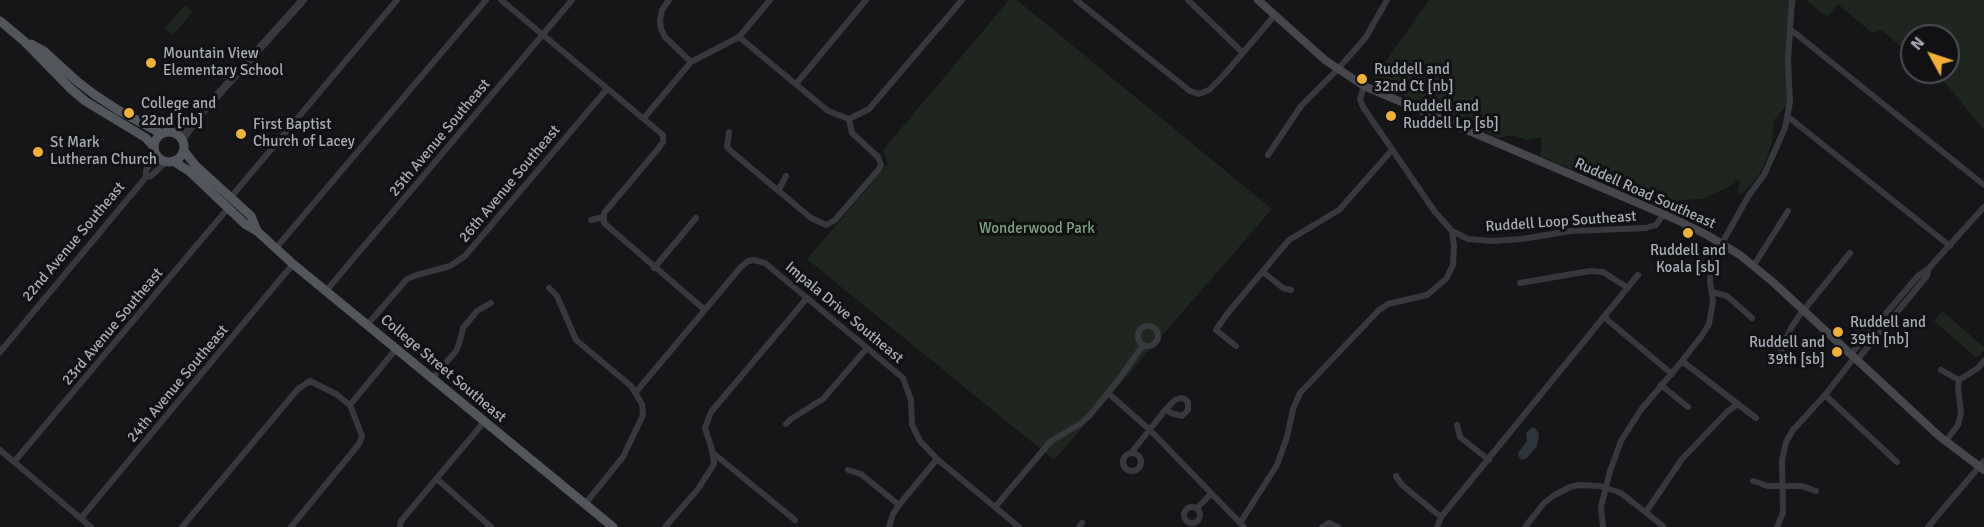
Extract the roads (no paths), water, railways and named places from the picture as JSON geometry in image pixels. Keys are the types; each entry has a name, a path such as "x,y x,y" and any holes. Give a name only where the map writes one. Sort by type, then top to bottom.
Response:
{"main road":[{"name":"Ruddell Road Southeast","path":"1258,0 1308,45 1364,86 1663,214 1721,243 1754,265 1946,441 1983,466"},
{"path":"1,24 24,41 85,101 146,138 154,150 161,160 170,162 178,159 184,151 183,140 173,132 162,134 156,139 154,150"},
{"path":"24,41 44,51 95,95 162,134"},
{"name":"College Street Southeast","path":"184,151 195,165 251,216 257,231"},
{"name":"College Street Southeast","path":"170,162 189,171 245,224 257,231 326,291 613,527"}],"street":[{"path":"183,140 197,118 303,0"},
{"path":"231,197 397,0"},
{"path":"276,248 486,0"},
{"path":"501,0 663,135 663,142 604,213 604,223 705,310 636,392"},
{"name":"25th Avenue Southeast","path":"326,291 572,0"},
{"path":"669,0 662,10 661,29 665,37 691,62"},
{"path":"644,118 691,62 739,37 770,0"},
{"path":"796,84 866,0"},
{"path":"739,37 828,111 849,119 868,110 962,0"},
{"path":"1076,0 1190,91 1199,94 1209,90 1275,15"},
{"path":"1188,0 1242,52"},
{"path":"1268,155 1300,106 1338,69 1366,37 1387,0"},
{"path":"1603,527 1602,507 1621,441 1640,411 1683,361 1709,324 1712,292 1711,267 1721,243 1753,188 1764,175 1785,128 1790,102 1788,61 1792,0"},
{"path":"1790,29 1984,184"},
{"path":"1108,393 1150,430 1242,525 1277,465 1300,393 1378,309 1388,304 1427,295 1446,279 1453,266 1452,231 1436,212 1360,102 1364,86"},
{"name":"26th Avenue Southeast","path":"367,325 407,279 417,274 450,266 465,256 607,89"},
{"path":"1787,117 1950,246"},
{"path":"173,132 197,118"},
{"path":"729,132 727,147 817,222 829,225 879,169 878,157 852,133 849,119"},
{"name":"22nd Avenue Southeast","path":"146,177 154,150"},
{"path":"1236,346 1216,330 1227,314 1293,236 1339,210 1392,150"},
{"name":"22nd Avenue Southeast","path":"0,352 146,177 151,176 170,162"},
{"path":"778,191 786,176"},
{"name":"23rd Avenue Southeast","path":"14,462 229,207"},
{"path":"1778,527 1783,513 1782,460 1786,442 1792,430 1825,395 1918,276 1929,268 1984,207"},
{"path":"1754,265 1788,211"},
{"name":"Ruddell Loop Southeast","path":"1452,231 1468,239 1494,241 1522,239 1571,231 1646,228 1656,225 1663,214"},
{"path":"591,220 604,217"},
{"path":"654,268 696,218"},
{"path":"1779,356 1791,328 1850,253"},
{"name":"Impala Drive Southeast","path":"705,310 748,261 765,263 903,378 911,400 912,425 915,434 937,459 1019,527"},
{"name":"24th Avenue Southeast","path":"81,518 294,264"},
{"path":"1520,283 1590,271 1603,272 1628,288"},
{"path":"1263,272 1283,288 1291,290"},
{"path":"1437,527 1441,518 1638,275"},
{"path":"549,288 557,296 570,331 576,340 636,392 642,404 643,415 623,457 585,504"},
{"path":"1712,292 1727,296 1752,318"},
{"path":"665,527 707,476 714,464 705,428 711,412 807,298"},
{"path":"432,379 456,351 463,328 477,311 491,303"},
{"path":"1604,317 1672,374"},
{"path":"995,507 1051,441 1080,424 1108,393 1143,345"},
{"path":"786,424 823,399 867,348"},
{"path":"350,405 396,349"},
{"path":"1683,361 1756,418"},
{"path":"1959,380 1978,368 1984,361"},
{"path":"1941,370 1959,380"},
{"path":"1946,441 1958,425 1959,380"},
{"path":"182,527 303,384 310,381 336,394 350,405 362,436 359,444 291,527"},
{"path":"1661,385 1688,407"},
{"path":"1825,395 1897,462"},
{"path":"1646,512 1682,459 1727,412 1738,404"},
{"path":"1131,453 1166,409"},
{"path":"400,527 401,521 484,422"},
{"path":"1457,425 1460,437 1489,460"},
{"path":"0,450 92,527"},
{"path":"713,453 795,520"},
{"path":"890,527 893,514 899,505 937,459"},
{"path":"1928,527 1983,466"},
{"path":"848,470 861,474 899,505"},
{"path":"1396,476 1402,485 1441,518"},
{"path":"437,479 491,527"},
{"path":"1753,481 1768,486 1782,484 1802,486 1816,491"},
{"path":"1525,527 1544,503 1570,487 1592,485 1621,493 1664,526"},
{"path":"1197,508 1211,494"},
{"path":"1323,527 1329,523 1338,527"}],"place":[{"name":"Mountain View Elementary School","path":"151,63"},
{"name":"Ruddell and 32nd Ct [nb]","path":"1362,79"},
{"name":"College and 22nd [nb]","path":"129,113"},
{"name":"Ruddell and Ruddell Lp [sb]","path":"1391,116"},
{"name":"First Baptist Church of Lacey","path":"241,134"},
{"name":"St Mark Lutheran Church","path":"38,152"},
{"name":"Ruddell and Koala [sb]","path":"1688,233"},
{"name":"Ruddell and 39th [nb]","path":"1838,332"},
{"name":"Ruddell and 39th [sb]","path":"1837,352"}],"park label":[{"name":"Wonderwood Park","path":"1037,229"}]}
